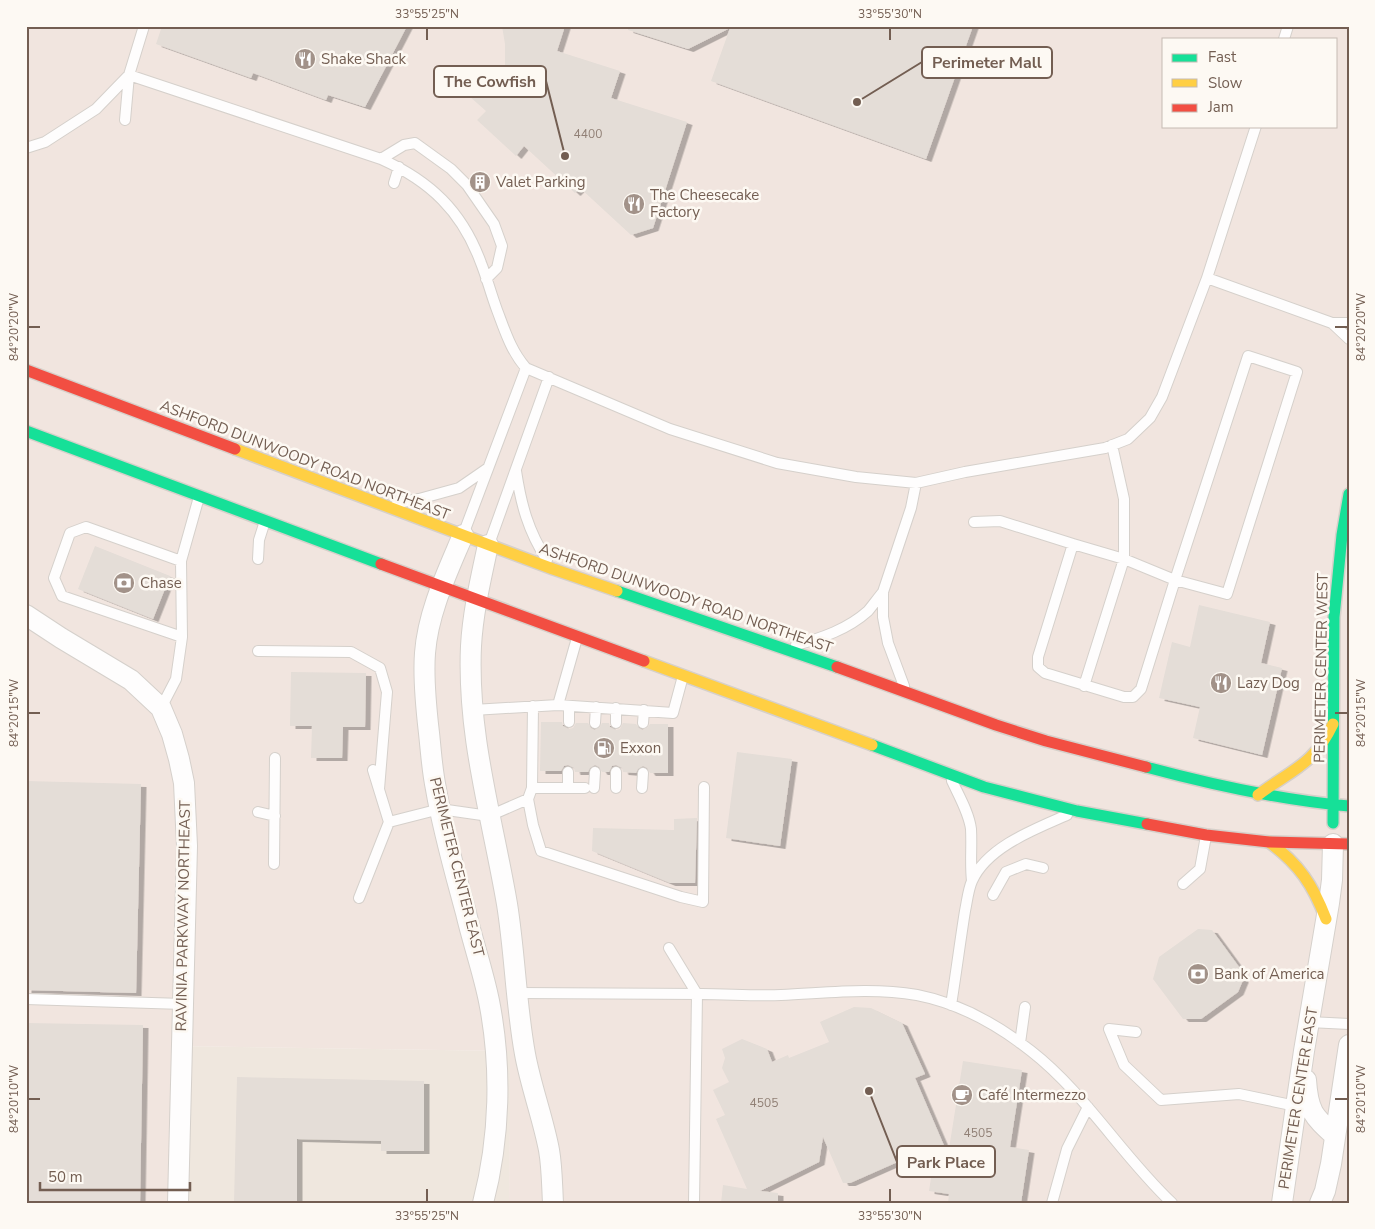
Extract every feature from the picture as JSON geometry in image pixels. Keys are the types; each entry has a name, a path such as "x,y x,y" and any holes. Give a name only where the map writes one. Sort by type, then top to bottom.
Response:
{"main road":[{"name":"ASHFORD DUNWOODY ROAD NORTHEAST","path":"26,370 553,569 786,648 1046,741 1258,795 1333,806 1349,806"},
{"path":"26,430 950,776 1028,800 1076,811 1206,835 1269,842 1341,844"},
{"name":"PERIMETER CENTER WEST","path":"1341,844 1333,806 1334,602 1344,518 1349,494"},
{"path":"1258,795 1272,783 1299,769 1312,757 1324,744 1333,723"},
{"path":"1269,842 1290,857 1301,869 1310,882 1326,919"}],"street":[{"name":"PERIMETER CENTER EAST","path":"463,535 429,625 425,654 428,721 435,787 489,1000 495,1038 498,1094 496,1132 483,1203"},
{"path":"488,545 476,600 471,646 475,740 507,906 520,1022 530,1079 549,1151 553,1203"},
{"name":"RAVINIA PARKWAY NORTHEAST","path":"26,615 131,680 161,708 172,734 184,783 187,846 178,1203"},
{"name":"PERIMETER CENTER EAST","path":"1282,1203 1304,1051 1332,880 1341,844"},
{"path":"477,953 493,981 510,992 517,993"},
{"path":"495,1038 507,1003 517,993"},
{"path":"1304,1051 1307,1097 1314,1117 1339,1138"},
{"path":"1320,1203 1339,1138 1348,1058"}],"lane":[{"path":"125,120 129,75 144,26"},
{"path":"1284,38 1288,26"},
{"path":"26,148 45,142 96,109 129,75"},
{"path":"129,75 381,159 399,167 433,189 448,203 475,248 512,349 526,368 670,429 777,463 856,477 916,483 965,472 1105,448 1128,439 1150,418 1158,404 1207,278 1255,128"},
{"path":"381,159 404,145 415,143 451,170 467,185 494,224 502,246 497,268 486,279"},
{"path":"394,183 399,167"},
{"path":"1207,278 1332,323 1349,323"},
{"path":"1332,323 1349,339"},
{"path":"974,522 1000,521 1124,559 1175,580 1227,594 1298,372 1248,356 1175,580 1141,689 1132,696 1124,697 1084,686 1045,673 1038,666 1038,656 1073,544"},
{"path":"463,535 526,368"},
{"path":"488,545 549,377"},
{"path":"1084,686 1124,559 1124,499 1112,445"},
{"path":"383,505 419,499 459,488 488,468"},
{"path":"515,468 523,508 529,526 536,543 553,569"},
{"path":"908,693 896,669 888,644 883,617 883,592 911,508 916,483"},
{"path":"161,708 176,679 182,637 181,561 199,496"},
{"path":"258,559 259,540 265,521"},
{"path":"181,561 86,527 70,533 54,578 62,596 182,637"},
{"path":"786,648 831,634 850,624 868,610 883,592"},
{"path":"1334,602 1349,606"},
{"path":"558,705 577,636"},
{"path":"258,651 351,652 380,668 387,692 379,789"},
{"path":"473,710 558,705 673,713 684,675"},
{"path":"533,706 532,788 528,799 533,826 541,851 681,897 703,902 704,787"},
{"path":"569,706 569,722"},
{"path":"595,723 596,707"},
{"path":"616,708 616,723"},
{"path":"643,723 644,710"},
{"path":"274,864 275,758"},
{"path":"359,898 389,822 373,770"},
{"path":"568,772 568,788"},
{"path":"532,788 589,788 595,772"},
{"path":"616,772 616,788"},
{"path":"642,788 643,773"},
{"path":"950,776 962,801 970,828 972,881 964,919 951,1005"},
{"path":"389,822 440,809 489,816 528,799"},
{"path":"972,881 982,866 1020,836 1076,811"},
{"path":"258,812 275,816"},
{"path":"1183,884 1200,869 1206,835"},
{"path":"993,895 1006,872 1026,864 1043,868"},
{"path":"669,948 697,994 698,1041 694,1203"},
{"path":"517,993 781,995 856,990 917,996 951,1005 983,1020 1040,1058 1066,1082 1114,1140 1172,1203"},
{"path":"26,999 183,1004"},
{"path":"1020,1043 1025,1007"},
{"path":"1309,1022 1349,1024"},
{"path":"1136,1032 1109,1029 1124,1065 1161,1100 1239,1094 1296,1106"},
{"path":"1052,1203 1067,1149 1088,1108"}],"shaded area":[{"path":"26,26 1349,26 1349,1203 509,1203 510,1051 178,1046 177,1203 26,1203"},
{"path":"178,1046 511,1051 509,1203 177,1203"}],"building":[{"path":"162,26 407,26 365,107 328,95 326,100 253,73 251,78 156,44"},
{"path":"502,26 565,26 557,51 620,71 611,98 687,122 653,228 631,235 580,188 575,193 524,146 516,156 477,120 486,111 469,96 490,73 505,87 505,44"},
{"path":"628,26 973,26 926,159 711,81 730,28 688,49 628,30"},
{"name":"Chase","path":"95,546 170,576 153,619 78,589"},
{"name":"Lazy Dog","path":"1199,605 1270,622 1261,663 1282,668 1262,755 1193,738 1200,707 1159,698 1172,642 1190,647"},
{"path":"291,672 366,673 365,727 343,727 342,758 311,758 312,726 290,726"},
{"name":"Exxon","path":"541,722 562,722 563,726 569,729 573,728 576,723 588,723 595,730 602,723 609,723 610,727 616,730 620,729 623,723 636,724 643,730 650,724 668,724 668,773 650,773 643,766 636,773 623,772 622,768 616,765 612,766 609,772 602,772 595,765 588,772 575,772 574,768 568,765 564,766 561,771 540,771"},
{"path":"737,752 792,759 780,846 726,838"},
{"path":"26,781 141,784 136,993 26,990"},
{"path":"697,818 695,883 670,883 592,851 593,828 674,830 674,819"},
{"name":"Bank of America","path":"1198,929 1212,930 1242,971 1243,980 1238,992 1201,1019 1183,1019 1153,979 1159,957"},
{"path":"854,1007 871,1008 902,1023 925,1074 915,1078 948,1155 963,1061 1022,1070 1010,1147 1029,1150 1021,1203 948,1203 949,1194 929,1191 936,1145 850,1183 843,1183 823,1137 819,1162 760,1191 778,1193 778,1203 721,1203 723,1185 747,1189 716,1119 725,1115 713,1090 729,1082 722,1068 725,1058 722,1049 742,1039 767,1049 772,1062 788,1055 789,1058 829,1042 820,1022"},
{"path":"26,1023 143,1025 140,1203 26,1203"},
{"path":"237,1077 424,1081 424,1151 381,1151 381,1141 297,1139 297,1203 234,1203"}],"traffic: fast":[{"path":"26,431 381,564"},
{"path":"1333,823 1334,617 1342,535 1349,494"},
{"path":"617,591 837,667"},
{"path":"872,745 984,787 1077,811 1147,824"},
{"path":"1146,767 1247,791 1349,806"}],"traffic: slow":[{"path":"235,449 553,569 617,591"},
{"path":"644,661 872,745"},
{"path":"1258,795 1310,758 1326,738 1333,724"},
{"path":"1269,842 1280,850 1304,876 1316,896 1326,919"}],"traffic: jam":[{"path":"26,370 235,449"},
{"path":"381,564 644,661"},
{"path":"837,667 996,725 1046,741 1146,767"},
{"path":"1147,824 1206,835 1269,842 1349,844"}],"place":[{"name":"Shake Shack","path":"305,59"},
{"name":"Perimeter Mall","path":"857,102"},
{"name":"The Cowfish","path":"565,156"},
{"name":"Valet Parking","path":"480,182"},
{"name":"The Cheesecake Factory","path":"634,204"},
{"name":"Chase","path":"124,583"},
{"name":"Lazy Dog","path":"1221,683"},
{"name":"Exxon","path":"604,748"},
{"name":"Bank of America","path":"1198,974"},
{"name":"Park Place","path":"869,1091"},
{"name":"Café Intermezzo","path":"962,1095"}]}
